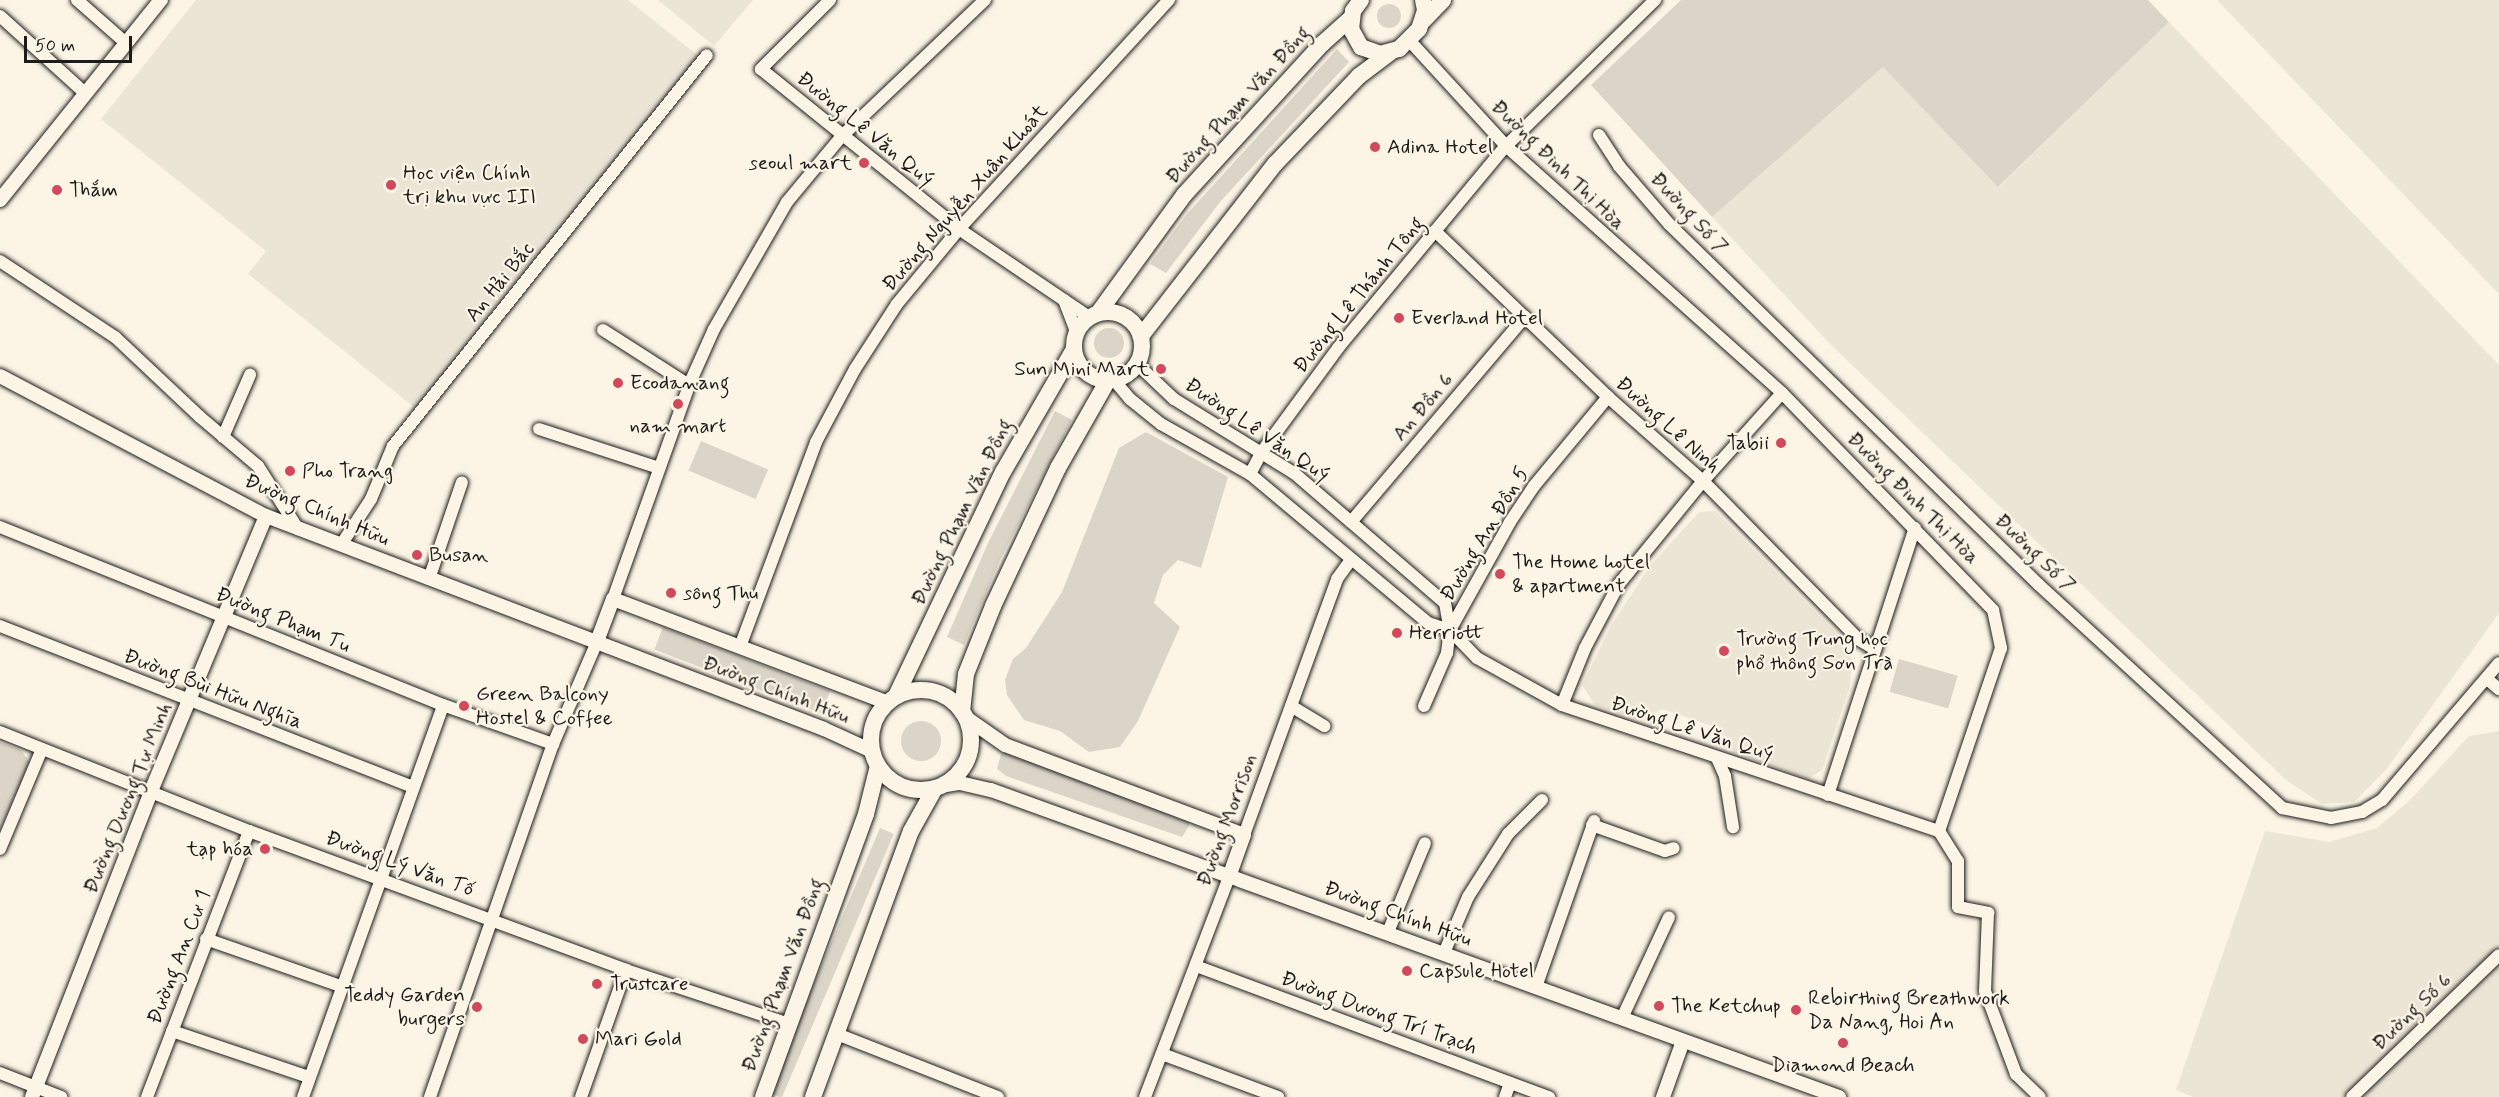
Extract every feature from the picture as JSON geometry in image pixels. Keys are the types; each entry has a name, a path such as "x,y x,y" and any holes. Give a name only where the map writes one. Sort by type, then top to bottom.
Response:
{"main road":[{"name":"Đường Phạm Văn Đồng","path":"1094,314 1184,195 1314,52 1350,19 1361,0"},
{"path":"1423,0 1424,21"},
{"path":"813,1097 911,831 937,787 961,769 968,756 970,736 963,715 966,674 993,606 1058,468 1111,380 1137,364 1141,336 1275,164 1359,76 1409,40 1443,0"},
{"path":"1350,19 1350,29 1361,47 1370,52 1390,53"},
{"path":"1111,380 1085,372 1073,351 1076,332 1094,314 1125,315 1141,336"},
{"name":"Đường Phạm Văn Đồng","path":"892,700 1003,472 1073,351"},
{"path":"937,787 921,790 896,784 875,758 873,725 892,700 920,690 932,692 963,715"},
{"name":"Đường Phạm Văn Đồng","path":"763,1097 866,814 875,758"}],"street":[{"path":"77,0 126,43"},
{"path":"0,200 161,0"},
{"name":"Đường Lê Văn Quý","path":"830,0 761,69 841,137 959,229 1064,299 1094,314"},
{"path":"430,1097 495,919 553,744 614,599 689,385 714,329 787,202 841,137 985,0"},
{"name":"Đường Nguyễn Xuân Khoát","path":"741,644 816,442 855,369 897,304 959,229 1169,0"},
{"name":"Đường Lê Thánh Tông","path":"1250,474 1261,453 1338,348 1506,146 1655,0"},
{"path":"0,16 85,93"},
{"name":"Đường Đinh Thị Hòa","path":"1409,40 1506,146 1782,393 1993,610 2001,648 1939,831"},
{"name":"An Hải Bắc","path":"341,545 371,499 393,446 708,55"},
{"name":"Đường Số 7","path":"1599,135 1619,166 1669,224 2039,585 2282,808 2331,818 2362,812 2382,800 2478,691 2499,663"},
{"name":"Đường Lê Ninh","path":"1435,231 1608,397 1703,481 1858,639 1873,648"},
{"path":"0,261 115,337 223,437 258,466 298,529"},
{"path":"1064,299 1076,332"},
{"name":"An Đồn 6","path":"1351,522 1525,317"},
{"path":"603,330 689,385"},
{"name":"Đường Lê Văn Quý","path":"1137,364 1174,399 1294,473 1445,603 1450,630"},
{"path":"223,437 250,375"},
{"name":"Đường Chính Hữu","path":"0,376 266,516 596,644 824,729 875,758"},
{"name":"Đường Lê Văn Quý","path":"1111,380 1161,424 1250,474 1428,623 1450,630 1477,658 1562,705 1939,831"},
{"path":"1562,705 1584,648 1618,584 1703,481 1782,393"},
{"name":"Đường An Đồn 5","path":"1424,706 1447,653 1450,630 1534,486 1608,397"},
{"path":"539,429 659,468"},
{"path":"429,579 462,482"},
{"name":"Đường Dương Tự Minh","path":"34,1092 151,791 266,516"},
{"name":"Đường Phạm Tu","path":"0,527 443,705 553,744"},
{"path":"1828,795 1873,648 1915,528"},
{"name":"Đường Morrison","path":"1145,1097 1196,966 1337,579 1351,560"},
{"name":"Đường Chính Hữu","path":"614,599 892,700"},
{"name":"Đường Bùi Hữu Nghĩa","path":"0,626 413,787"},
{"path":"2487,679 2499,689"},
{"path":"303,1097 340,986 443,705"},
{"path":"1291,706 1324,726"},
{"path":"963,715 990,738 1005,745 1244,835"},
{"name":"Đường Lý Văn Tố","path":"0,732 249,831 495,919 626,970 789,1024"},
{"path":"0,849 42,748"},
{"path":"1717,758 1725,776 1733,827"},
{"name":"Đường Chính Hữu","path":"937,787 960,783 991,790 1230,874 1839,1097"},
{"path":"1444,953 1468,897 1508,834 1542,800"},
{"path":"1536,987 1593,823 1665,851 1674,848"},
{"name":"Đường An Cư 1","path":"147,1097 249,831"},
{"path":"1939,831 1958,861 1958,907 1988,913 1985,991 2016,1074 2040,1097"},
{"path":"1388,932 1425,843"},
{"path":"1622,1018 1670,917"},
{"path":"206,939 340,986"},
{"name":"Đường Số 6","path":"2352,1097 2499,955"},
{"name":"Đường Dương Trí Trạch","path":"1196,966 1549,1097"},
{"path":"580,1097 626,970"},
{"path":"172,1031 309,1077"},
{"path":"837,1034 994,1096"},
{"path":"1663,1097 1683,1041"},
{"path":"1162,1054 1278,1097"},
{"path":"0,1073 34,1092 61,1097"},
{"path":"1505,1097 1510,1083"}],"shaded area":[{"name":"Học viện Chính trị khu vực III","path":"196,0 628,0 701,58 419,411 248,274 266,251 101,119"},
{"path":"658,0 753,0 714,46"},
{"path":"1681,0 2148,0 2169,22 1998,187 1883,67 1712,217 1591,85"},
{"path":"2217,0 2499,0 2499,294"},
{"path":"1389,4 1398,7 1401,16 1398,25 1389,28 1380,25 1377,16 1380,7"},
{"path":"2169,22 2499,365 2499,613 2386,770 2354,802 2322,804 2286,780 1830,344 1712,217 1883,67 1999,187"},
{"path":"1337,49 1349,62 1220,202 1166,273 1150,264 1187,214"},
{"path":"1109,328 1120,332 1124,343 1120,354 1109,358 1098,354 1094,343 1098,332"},
{"path":"1055,411 1072,420 1000,560 964,645 947,637 988,543"},
{"path":"1146,432 1228,477 1201,568 1178,560 1163,575 1154,603 1180,627 1138,721 1120,747 1089,752 1060,731 1024,720 1007,695 1005,680 1013,659 1026,648 1062,592 1119,448"},
{"path":"701,441 768,470 756,499 688,470"},
{"name":"Trường Trung học phổ thông Sơn Trà","path":"1715,511 1845,642 1852,660 1850,686 1822,770 1808,779 1735,753 1717,728 1663,709 1639,720 1595,705 1582,685 1612,624 1650,566 1699,512"},
{"path":"663,627 830,691 822,714 654,649"},
{"path":"1899,659 1958,676 1948,708 1890,692"},
{"path":"921,721 929,722 935,727 940,733 940,749 935,755 929,760 921,761 913,760 907,755 902,749 901,741 902,733 907,727 913,722"},
{"path":"2499,731 2499,1097 2193,1097 2176,1090 2265,831 2329,842 2377,828 2410,800 2469,736"},
{"path":"0,742 21,750 30,763 0,829"},
{"path":"1007,751 1189,818 1189,826 1182,837 1006,776 997,769 1001,754"},
{"path":"880,828 894,834 782,1097 768,1092"}],"place":[{"name":"Adina Hotel","path":"1375,147"},
{"name":"seoul mart","path":"864,163"},
{"name":"Học viện Chính trị khu vực III","path":"391,185"},
{"name":"Thắm","path":"57,190"},
{"name":"Everland Hotel","path":"1399,318"},
{"name":"Sun Mini Mart","path":"1161,369"},
{"name":"Ecodanang","path":"618,383"},
{"name":"nam mart","path":"678,404"},
{"name":"Tabii","path":"1781,443"},
{"name":"Pho Trang","path":"290,471"},
{"name":"Busan","path":"417,555"},
{"name":"The Home hotel & apartment","path":"1500,574"},
{"name":"sông Thu","path":"671,593"},
{"name":"Herriott","path":"1397,633"},
{"name":"Trường Trung học phổ thông Sơn Trà","path":"1724,651"},
{"name":"Green Balcony Hostel & Coffee","path":"464,706"},
{"name":"tạp hóa","path":"265,849"},
{"name":"Capsule Hotel","path":"1407,971"},
{"name":"Trustcare","path":"597,984"},
{"name":"The Ketchup","path":"1659,1006"},
{"name":"Teddy Garden burgers","path":"477,1007"},
{"name":"Rebirthing Breathwork Da Nang, Hoi An","path":"1796,1010"},
{"name":"Mari Gold","path":"583,1039"},
{"name":"Diamond Beach","path":"1843,1043"}]}
